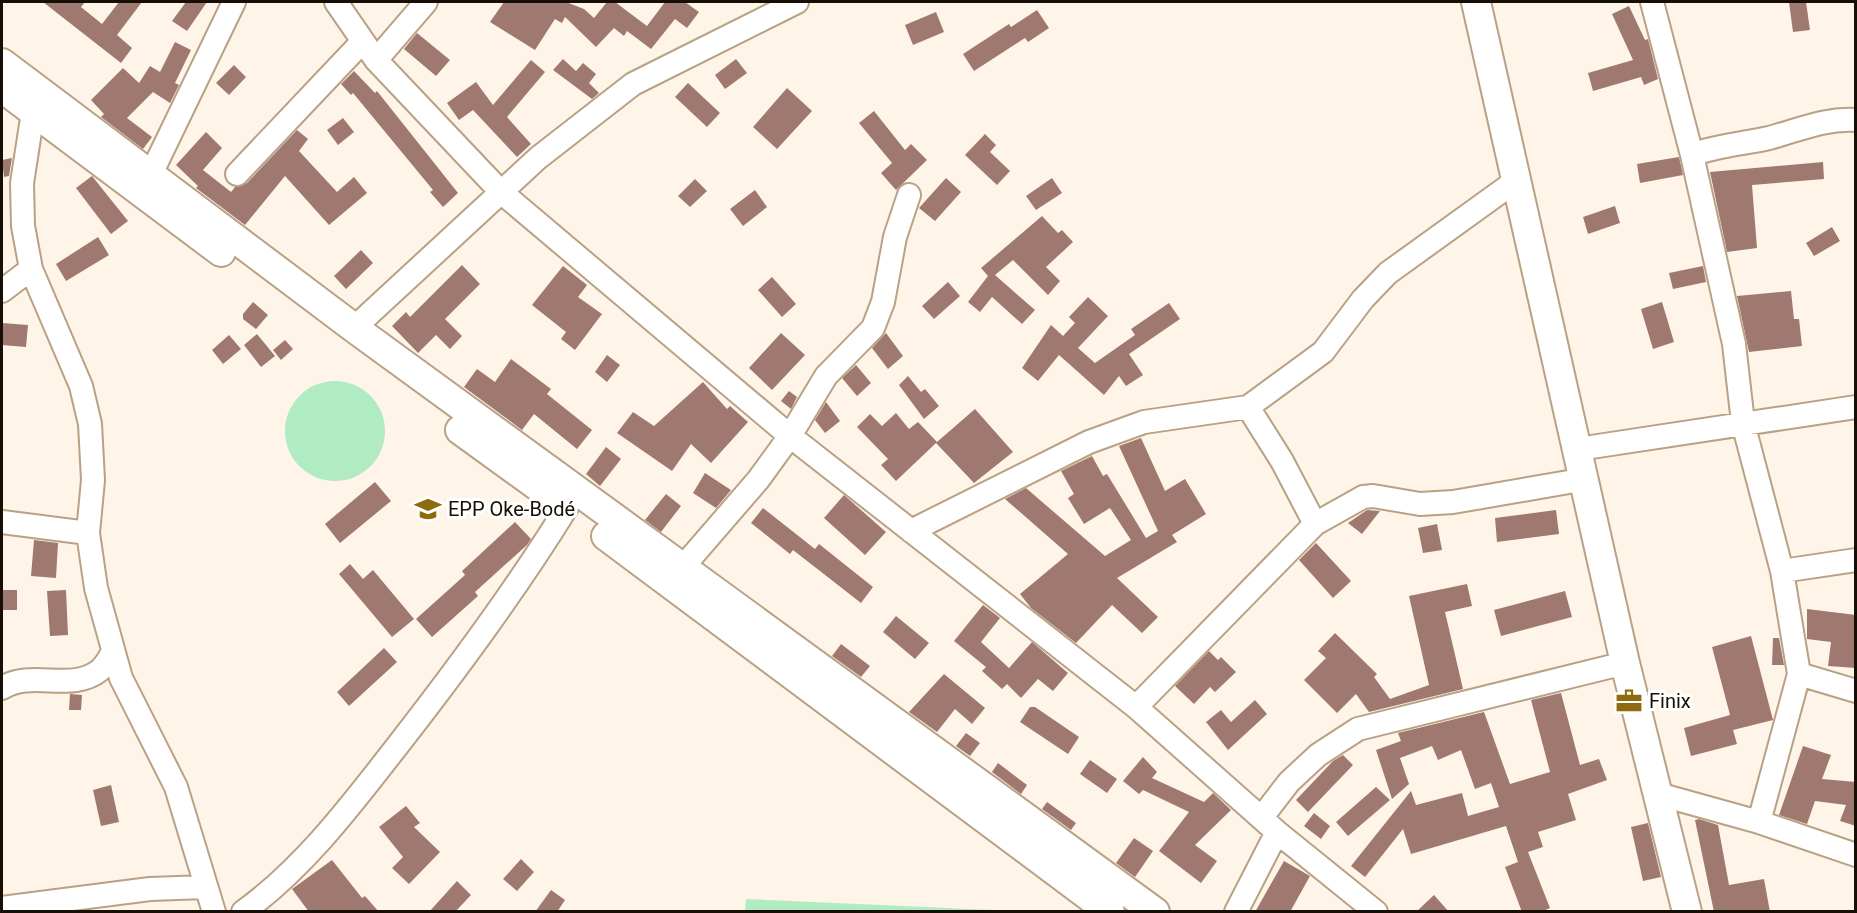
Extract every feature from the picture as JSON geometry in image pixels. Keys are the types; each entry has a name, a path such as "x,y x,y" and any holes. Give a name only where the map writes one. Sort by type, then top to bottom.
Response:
{"main road":[{"path":"1476,2 1586,479 1625,663 1687,912"},
{"path":"2,63 354,328 1155,912"},
{"path":"2,88 1110,912"}],"street":[{"path":"151,174 234,2"},
{"path":"336,2 376,60 430,120 501,192 790,436 1136,707 1269,824 1376,912"},
{"path":"376,60 426,2"},
{"path":"354,328 501,192 577,126 633,84 798,2"},
{"path":"1652,2 1692,155 1734,344 1743,423 1782,571 1800,674 1759,822"},
{"path":"237,174 363,41"},
{"path":"33,112 22,183 23,226 31,268 81,386 90,424 93,480 88,533 96,588 113,651 111,674 176,787 214,912"},
{"path":"1692,155 1710,148 1769,138 1814,123 1837,119 1856,120"},
{"path":"911,531 1089,442 1144,422 1248,407 1323,352 1363,299 1388,273 1517,180"},
{"path":"682,568 758,480 790,436 826,376 873,328 883,302 896,237 909,195"},
{"path":"2,291 31,268"},
{"path":"1248,407 1282,461 1315,524"},
{"path":"1578,449 1856,407"},
{"path":"1136,707 1315,524 1368,495 1420,504 1453,502 1586,479"},
{"path":"243,912 287,877 342,816 483,635 567,507"},
{"path":"2,522 88,533"},
{"path":"1782,571 1856,560"},
{"path":"1236,912 1269,824 1289,782 1318,755 1358,729 1625,663"},
{"path":"2,688 11,682 26,679 81,679 111,674"},
{"path":"1800,674 1856,691"},
{"path":"1658,794 1759,822 1856,855"},
{"path":"2,908 150,889 205,886"}],"green space":[{"path":"335,381 354,385 370,396 381,412 385,431 381,450 370,466 354,477 335,481 316,477 300,466 289,450 285,431 289,412 300,396 316,385"},
{"path":"746,899 993,910 745,912"}],"building":[{"path":"43,2 85,2 81,7 102,24 119,2 142,2 117,35 132,48 121,63"},
{"path":"186,2 207,2 187,31 172,21"},
{"path":"504,2 566,2 584,9 594,18 607,2 615,2 647,26 665,2 685,2 699,12 687,28 675,19 651,49 627,31 624,36 614,28 596,47 565,17 562,23 555,19 535,50 490,22"},
{"path":"1789,2 1806,2 1810,30 1793,32"},
{"path":"1629,6 1645,40 1648,39 1658,79 1644,85 1641,77 1593,91 1588,73 1633,60 1612,14"},
{"path":"1037,10 1049,28 1028,42 1025,38 974,71 963,54 1009,24 1011,27"},
{"path":"936,12 944,32 913,45 905,25"},
{"path":"417,33 450,60 436,76 404,49"},
{"path":"175,42 191,50 175,83 179,85 170,103 153,92 127,118 152,137 143,149 101,117 104,114 91,100 123,68 139,83 150,66 160,72"},
{"path":"563,59 576,71 583,63 596,74 589,83 599,93 592,99 553,70"},
{"path":"736,59 747,73 725,89 715,75"},
{"path":"531,60 545,72 507,117 531,144 517,157 473,110 459,120 447,103 476,82 493,105"},
{"path":"234,65 246,77 229,95 216,83"},
{"path":"354,71 375,93 377,91 458,193 443,207 430,192 433,190 353,93 351,95 341,84"},
{"path":"688,83 720,113 707,127 675,97"},
{"path":"787,88 812,111 777,149 753,127"},
{"path":"874,111 905,150 911,144 927,160 896,190 881,173 892,163 859,123"},
{"path":"343,118 354,132 338,145 327,130"},
{"path":"297,130 308,139 299,151 337,192 354,177 367,193 329,225 285,176 245,225 196,188 198,186 176,165 206,132 222,148 203,170 231,192 235,187 247,183"},
{"path":"985,134 996,145 990,152 1010,171 997,185 965,155"},
{"path":"1679,157 1683,175 1640,183 1637,164"},
{"path":"12,158 9,176 4,177 2,160"},
{"path":"1823,162 1824,179 1752,185 1757,248 1727,252 1710,172"},
{"path":"92,176 128,221 111,234 76,188"},
{"path":"946,178 961,192 935,221 919,208"},
{"path":"1052,178 1062,193 1036,210 1026,196"},
{"path":"695,179 707,191 690,207 678,196"},
{"path":"755,190 767,207 743,226 730,209"},
{"path":"1615,206 1620,223 1588,234 1583,217"},
{"path":"1042,216 1058,233 1062,230 1073,242 1046,267 1060,281 1048,295 1013,260 995,275 1035,310 1022,324 992,297 980,312 968,302 988,276 981,268"},
{"path":"1832,227 1840,241 1814,256 1806,243"},
{"path":"98,237 109,255 66,281 56,264"},
{"path":"361,250 373,263 346,289 334,276"},
{"path":"462,265 480,284 445,319 462,336 450,349 436,335 418,353 392,326 406,312 410,317"},
{"path":"563,266 587,285 578,297 602,314 575,350 561,339 566,332 532,305"},
{"path":"1703,266 1706,282 1673,289 1669,273"},
{"path":"772,277 796,304 782,317 758,290"},
{"path":"948,282 960,296 934,319 922,306"},
{"path":"1791,291 1794,319 1799,319 1802,346 1749,352 1737,296"},
{"path":"1088,297 1108,316 1078,348 1095,363 1135,335 1131,329 1169,303 1180,319 1129,354 1143,375 1126,386 1119,376 1104,395 1059,355 1038,381 1022,368 1051,325 1063,336 1075,323 1069,317"},
{"path":"253,302 268,315 256,329 243,319 243,314"},
{"path":"1662,302 1674,342 1653,349 1641,309"},
{"path":"2,323 28,325 26,347 2,345"},
{"path":"781,333 805,355 772,390 749,368"},
{"path":"886,333 903,356 888,369 872,348"},
{"path":"257,334 275,356 261,367 244,345"},
{"path":"229,335 241,349 223,364 212,350"},
{"path":"285,340 293,349 281,360 273,350"},
{"path":"607,355 620,365 607,382 595,372"},
{"path":"511,359 551,389 547,394 592,430 577,449 534,414 522,430 464,387 477,369 495,382"},
{"path":"856,365 871,383 857,396 842,378"},
{"path":"908,376 921,392 925,389 939,406 924,419 899,385"},
{"path":"703,382 727,409 730,406 748,422 711,463 691,444 672,471 617,433 633,412 654,426"},
{"path":"789,391 797,397 791,409 781,401"},
{"path":"826,402 840,421 825,433 815,420"},
{"path":"975,409 1013,452 974,483 936,443 896,481 881,465 888,459 857,427 870,414 882,426 896,413 909,429 918,422 937,442"},
{"path":"1141,438 1165,491 1185,479 1206,514 1172,535 1177,542 1117,578 1158,617 1142,633 1112,605 1076,643 1031,608 1020,594 1068,554 1005,499 1026,488 1105,556 1131,540 1110,508 1084,524 1068,498 1074,494 1061,471 1092,456 1103,476 1107,474 1146,538 1158,531 1119,446"},
{"path":"606,447 621,459 600,486 586,474"},
{"path":"705,473 731,490 716,508 693,493"},
{"path":"375,482 391,501 340,543 325,524"},
{"path":"666,494 681,506 661,532 645,520"},
{"path":"844,495 886,532 865,555 824,518"},
{"path":"763,508 815,549 819,544 873,587 861,603 793,550 790,554 751,523"},
{"path":"1367,510 1380,511 1362,534 1348,523"},
{"path":"1556,510 1559,534 1497,542 1495,518"},
{"path":"515,522 531,539 527,545 475,592 478,596 432,637 416,619 465,575 462,571"},
{"path":"1437,524 1442,550 1423,553 1418,528"},
{"path":"34,540 58,543 56,578 31,576"},
{"path":"1316,543 1351,581 1333,598 1299,560"},
{"path":"350,564 363,579 373,570 414,619 392,637 339,574"},
{"path":"1467,584 1472,606 1445,612 1463,689 1369,712 1356,694 1337,713 1304,680 1326,658 1318,651 1335,633 1377,674 1374,677 1390,699 1429,685 1409,596"},
{"path":"2,590 17,590 17,610 2,610"},
{"path":"66,590 68,635 50,636 47,591"},
{"path":"1565,591 1572,617 1501,636 1494,610"},
{"path":"983,605 1000,618 981,642 1009,668 1032,642 1068,673 1053,691 1038,679 1021,698 1007,684 1002,689 982,671 986,667 954,641"},
{"path":"1807,609 1856,615 1856,668 1828,666 1831,642 1807,639"},
{"path":"896,616 929,643 915,659 883,632"},
{"path":"1751,636 1773,720 1733,730 1737,744 1691,756 1684,728 1730,715 1712,647"},
{"path":"1773,638 1779,638 1784,665 1772,665"},
{"path":"841,644 870,666 861,677 832,656"},
{"path":"384,648 397,662 349,706 337,692"},
{"path":"1209,651 1218,660 1221,657 1236,672 1215,692 1210,687 1194,704 1175,686"},
{"path":"944,674 985,708 972,724 955,709 937,732 909,712"},
{"path":"1561,693 1580,765 1599,759 1607,780 1568,794 1576,820 1538,832 1543,847 1528,852 1550,908 1541,912 1522,912 1505,867 1518,862 1506,826 1411,854 1403,829 1365,877 1351,866 1411,791 1416,805 1462,793 1468,816 1499,807 1491,783 1475,789 1461,750 1438,760 1432,746 1400,758 1409,784 1392,799 1376,750 1401,741 1398,733 1484,712 1510,784 1550,772 1531,700"},
{"path":"70,694 82,695 81,710 69,710"},
{"path":"1255,700 1267,714 1228,750 1206,722 1221,710 1231,722"},
{"path":"1030,707 1035,707 1079,737 1068,754 1020,722"},
{"path":"966,733 980,743 970,756 956,746"},
{"path":"1803,746 1831,755 1822,779 1856,782 1856,826 1840,821 1846,805 1815,801 1807,824 1779,815"},
{"path":"1343,755 1353,765 1308,812 1296,800 1333,761"},
{"path":"1143,757 1157,772 1152,778 1204,802 1213,793 1231,810 1195,845 1217,861 1201,883 1159,851 1189,812 1143,790 1139,794 1123,781"},
{"path":"1090,760 1117,779 1107,793 1080,774"},
{"path":"998,763 1027,785 1021,794 992,772"},
{"path":"111,785 119,822 101,826 93,790"},
{"path":"1376,787 1390,800 1348,836 1336,822"},
{"path":"1047,802 1076,823 1071,830 1042,809"},
{"path":"406,806 420,823 414,827 440,852 409,884 392,868 403,857 379,827"},
{"path":"1314,813 1330,826 1321,839 1304,826"},
{"path":"1699,819 1718,825 1729,885 1764,879 1770,912 1714,912 1695,820"},
{"path":"1648,823 1661,877 1643,881 1631,827"},
{"path":"1134,838 1153,851 1135,877 1116,863"},
{"path":"521,859 534,872 517,891 503,879"},
{"path":"332,860 362,898 365,896 379,912 309,912 292,889"},
{"path":"1284,861 1310,876 1290,912 1255,912"},
{"path":"457,881 471,895 455,912 429,912"},
{"path":"551,890 565,900 557,912 535,912"},
{"path":"1434,895 1449,912 1416,912"}],"place":[{"name":"EPP Oke-Bodé","path":"428,509"},
{"name":"Finix","path":"1629,701"}]}
